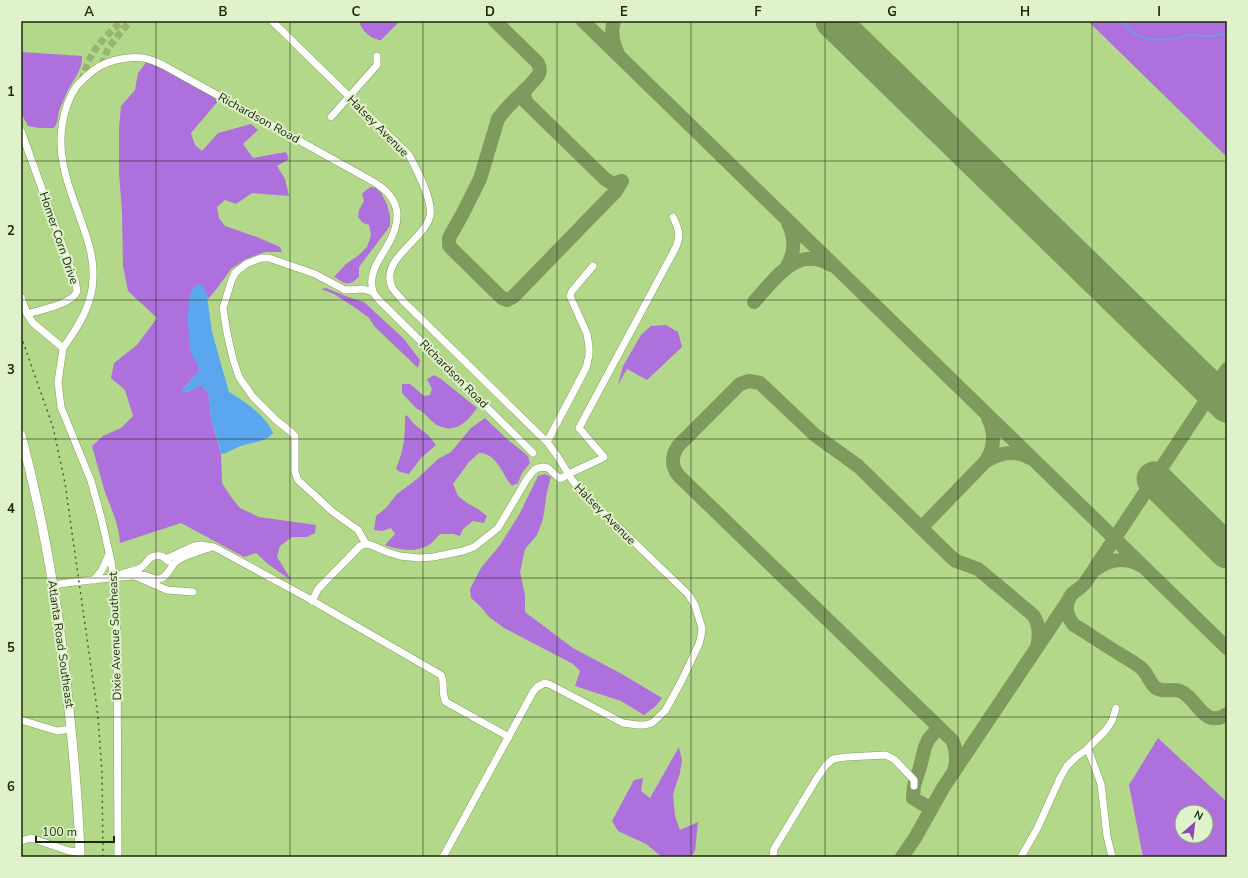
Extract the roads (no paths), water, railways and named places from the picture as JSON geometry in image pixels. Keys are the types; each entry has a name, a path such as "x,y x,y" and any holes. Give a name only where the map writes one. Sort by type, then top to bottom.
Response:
{"main road":[{"name":"Atlanta Road Southeast","path":"21,435 23,452 39,509 53,585 65,669 77,792 80,855"}],"street":[{"name":"Halsey Avenue","path":"272,21 409,155 422,180 430,205 430,216 422,231 402,253 391,268 390,275 393,288 403,301 547,442 572,480 584,494 688,594 695,605 702,628 699,644 681,682 665,711 652,723 638,726 623,723 546,683 538,687 533,692 443,857"},
{"path":"330,117 377,66 377,56"},
{"name":"Richardson Road","path":"63,348 83,318 88,304 93,278 92,255 62,162 61,140 64,115 77,87 82,80 92,72 102,65 122,59 144,58 163,65 384,189 394,200 398,219 390,240 378,259 372,274 373,292 380,301 533,453"},
{"name":"Homer Corn Drive","path":"21,131 76,280 77,291 73,298 60,304 27,314"},
{"path":"312,600 318,589 360,546 366,544 400,556 420,558 456,553 474,547 498,528 527,479 534,470 543,467 548,468 560,479 604,457 579,428 676,247 680,238 678,228 673,217"},
{"path":"366,544 358,530 333,512 298,480 295,472 295,436 276,420 253,397 239,377 233,359 223,308 235,273 246,264 261,258 269,258 296,267 314,274 344,290 363,290 373,292"},
{"path":"547,442 586,368 589,347 587,334 570,296 572,291 593,266"},
{"path":"21,297 32,323 63,348"},
{"name":"Dixie Avenue Southeast","path":"63,348 58,382 61,407 90,481 101,517 113,577 117,644 118,857"},
{"path":"166,559 194,546 201,545 214,547 312,600 441,675 444,679 442,692 446,702 509,737"},
{"path":"53,585 141,575 159,579 165,577 170,568 178,560 214,547"},
{"path":"94,580 102,570 109,554"},
{"path":"113,577 141,567 149,558 158,555 166,559 170,568"},
{"path":"146,563 146,570 149,576"},
{"path":"135,576 167,590 193,592"},
{"path":"1021,857 1037,829 1067,766 1076,756 1088,749 1106,730 1112,721 1116,708"},
{"path":"22,721 57,731 71,729"},
{"path":"1088,749 1101,784 1107,836 1112,857"},
{"path":"773,857 774,849 817,778 826,765 833,759 886,755 895,760 914,780 914,786"},
{"path":"21,841 31,838 80,855"}],"water":[{"path":"197,284 204,288 207,296 212,332 229,392 260,415 266,421 273,433 266,439 241,446 223,454 221,453 211,419 209,395 202,385 182,393 183,389 200,370 191,353 188,318 189,296"}],"waterway":[{"path":"1121,21 1136,35 1151,40 1174,39 1189,35 1212,36 1227,33"}],"tunnel":[{"path":"82,81 92,54 102,41 122,21"},
{"path":"102,65 108,48 130,21"}],"railway":[{"path":"21,336 53,427 65,483 98,716 102,773 103,857"}]}
